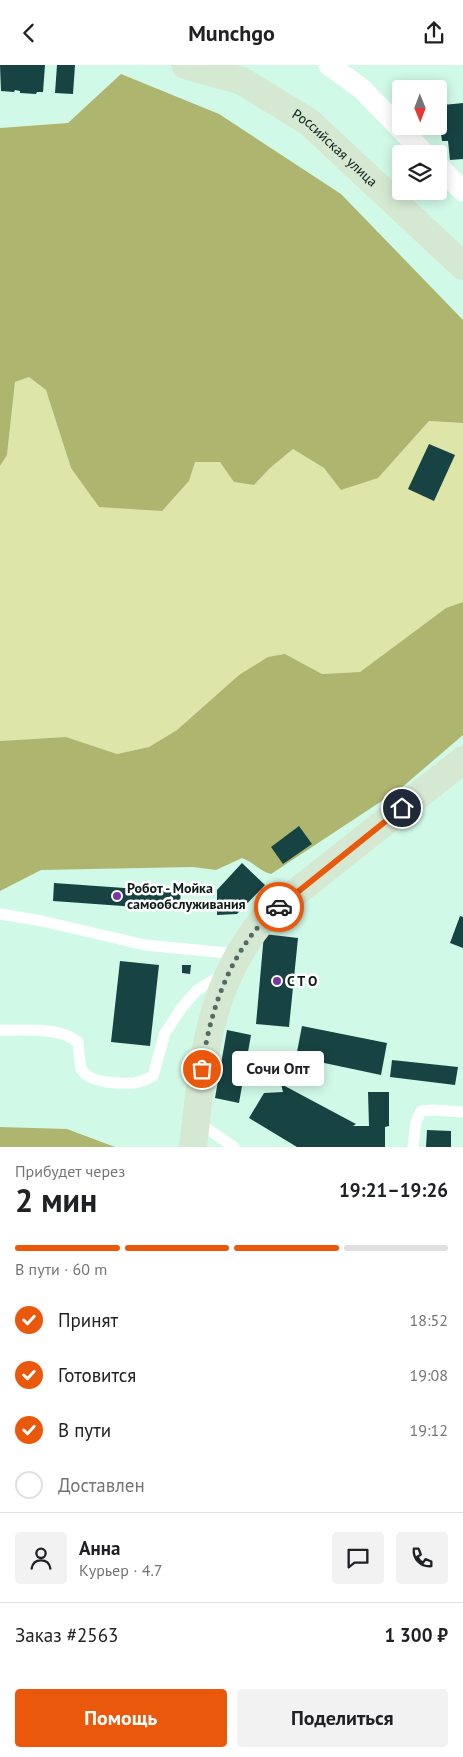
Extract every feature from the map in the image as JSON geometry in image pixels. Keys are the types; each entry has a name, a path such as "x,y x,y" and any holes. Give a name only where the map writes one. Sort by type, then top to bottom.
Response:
{"main road":[{"name":"Российская улица","path":"185,65 243,73 309,122 463,266"},
{"path":"194,1134 204,1051 213,1016 234,962 251,934 265,917 463,760"}],"street":[{"path":"329,65 362,89 416,145"},
{"path":"447,175 463,191"}],"lane":[{"path":"0,914 42,921 145,945 234,962"},
{"path":"0,1029 60,1032 78,1042 82,1069 88,1078 134,1083 142,1081 153,1076 165,1033 183,1006 197,989 234,962"},
{"path":"414,1147 416,1122 421,1111 463,1112"},
{"path":"194,1134 234,1147"}],"green space":[{"path":"121,74 219,114 341,194 463,320 463,423 429,421 378,478 341,490 324,468 293,449 270,468 254,485 234,482 220,462 195,462 189,481 162,511 99,507 71,468 46,390 29,377 15,382 7,455 0,466 0,128 68,123"},
{"path":"29,377 46,390 71,468 189,481 194,462 221,462 234,482 254,485 270,468 293,449 324,468 378,478 429,421 463,423 463,602 446,608 360,672 322,674 285,654 239,675 177,730 149,747 117,754 66,737 0,741 0,466 7,455 15,382"},
{"path":"463,602 463,735 400,789 271,874 242,858 216,870 193,867 41,870 0,891 0,741 66,737 117,754 149,747 177,730 239,675 268,657 285,654 322,674 360,672 446,608"},
{"path":"0,1127 67,1129 115,1147 0,1147"}],"building":[{"path":"0,65 45,65 43,92 37,92 36,94 20,93 20,91 15,90 14,92 1,91"},
{"path":"57,65 75,65 73,94 55,93"},
{"path":"463,103 463,159 450,160 448,141 442,141 441,135 448,135 448,104"},
{"path":"429,444 455,455 434,501 408,489"},
{"path":"299,826 312,844 283,864 271,847"},
{"path":"242,863 265,885 237,914 217,915 217,890"},
{"name":"Робот - Мойка самообслуживания","path":"54,883 181,892 179,910 53,901"},
{"path":"460,916 463,917 463,948 450,943"},
{"name":"С Т О","path":"264,934 298,938 289,1027 256,1024"},
{"path":"120,961 159,965 150,1046 111,1042"},
{"path":"182,965 191,965 190,974 182,973"},
{"path":"302,1026 387,1043 381,1075 296,1057"},
{"path":"227,1030 251,1035 239,1103 215,1098"},
{"path":"392,1060 458,1067 455,1085 390,1077"},
{"path":"281,1084 356,1124 353,1126 369,1126 368,1092 389,1092 389,1126 385,1127 385,1147 297,1147 249,1118 264,1093 283,1092"},
{"path":"427,1130 451,1131 451,1147 426,1147"}],"way so far":[{"path":"202,1069 204,1051 213,1016 229,971 251,934 265,917 279,907"}],"place":[{"name":"Робот - Мойка самообслуживания","path":"117,896"},
{"name":"С Т О","path":"277,981"},
{"name":"Сочи Опт","path":"202,1069"}],"route":[{"path":"279,907 402,808"}]}
